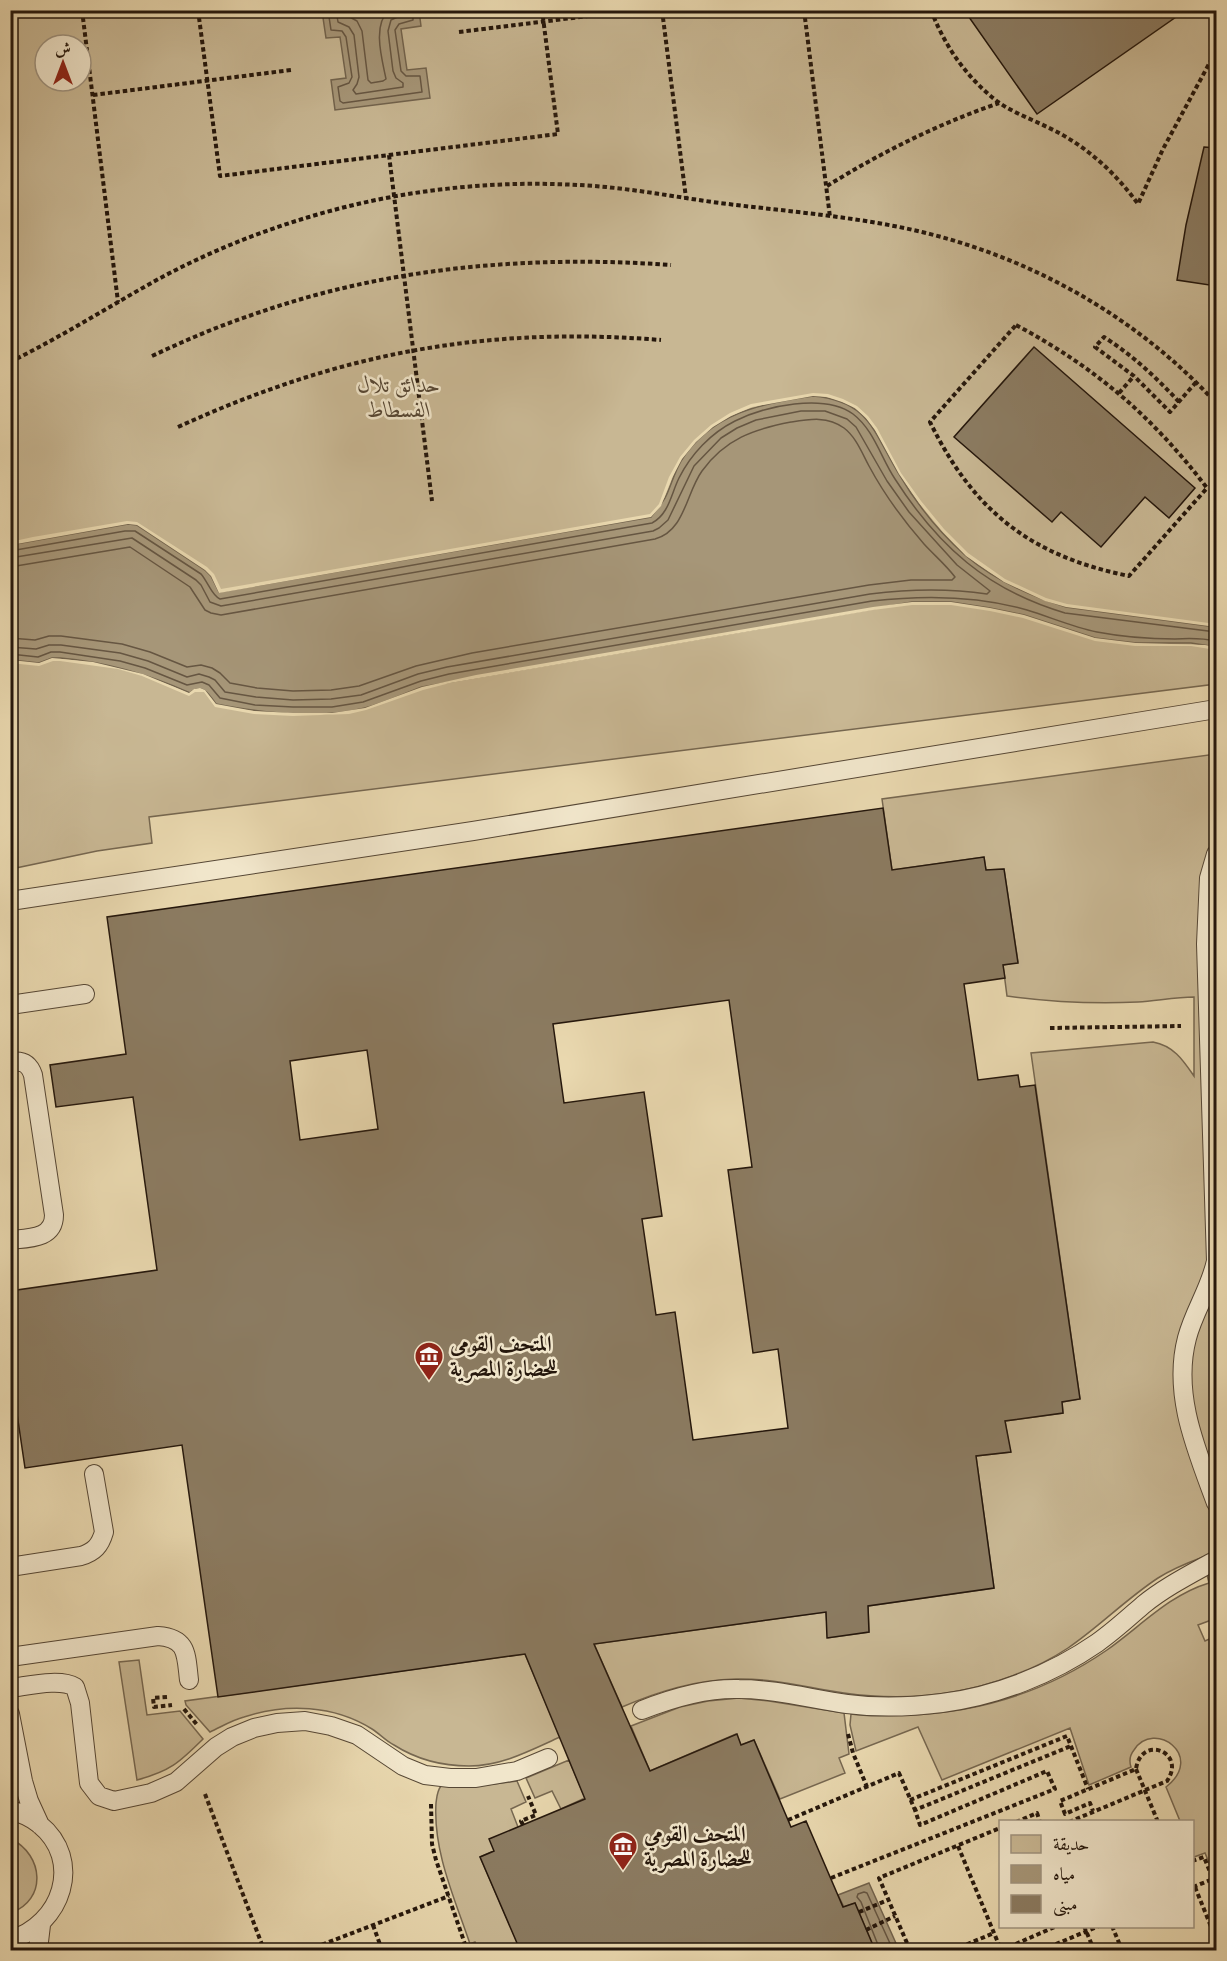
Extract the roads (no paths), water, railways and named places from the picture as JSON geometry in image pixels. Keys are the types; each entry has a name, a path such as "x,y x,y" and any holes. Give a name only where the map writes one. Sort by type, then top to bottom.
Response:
{"lane":[{"path":"10,901 473,831 1216,708"},
{"path":"1216,854 1209,878 1206,944 1216,1261 1212,1278 1187,1338 1182,1382 1188,1421 1216,1503"},
{"path":"10,1005 85,994"},
{"path":"10,1062 19,1061 26,1064 33,1075 54,1221 47,1233 10,1240"},
{"path":"10,1567 81,1556 96,1548 102,1541 104,1532 94,1474"},
{"path":"642,1710 669,1700 705,1692 738,1689 874,1706 911,1706 979,1696 1036,1676 1072,1658 1098,1642 1167,1588 1216,1560"},
{"path":"10,1657 158,1636 168,1637 177,1641 186,1653 189,1680"},
{"path":"10,1688 60,1683 68,1683 75,1687 80,1703 89,1783 93,1790 106,1800 114,1802 151,1793 176,1782 216,1747 232,1737 254,1728 277,1723 305,1721 331,1726 357,1735 403,1766 425,1774 450,1778 517,1771 548,1758"},
{"path":"10,1714 29,1801 60,1856 63,1875 61,1893 53,1910 41,1924 24,1936 10,1940"},
{"path":"10,1810 25,1815 40,1824"},
{"path":"38,1950 41,1924"}],"water":[{"path":"322,11 419,11 421,26 401,29 407,70 426,68 430,98 335,110 331,80 346,78 340,37 326,38"},
{"path":"813,396 847,404 868,421 906,485 929,517 965,555 1000,580 1039,598 1066,607 1216,627 1216,647 1191,643 1136,643 1095,638 1024,615 990,608 951,602 912,602 422,687 365,708 328,714 290,714 216,704 208,693 201,689 190,693 143,675 94,662 60,658 52,658 39,663 11,660 10,545 128,524 137,525 205,570 211,576 219,592 651,517 665,498 681,461 707,432 739,413 775,402"},
{"path":"869,1883 899,1950 875,1950 855,1903 844,1907 838,1895"}],"place":[{"name":"المتحف القومى للحضارة المصرية","path":"429,1382"},
{"name":"المتحف القومي للحضارة المصرية","path":"623,1872"}],"park label":[{"name":"حدائق تلال الفسطاط","path":"399,396"}]}
